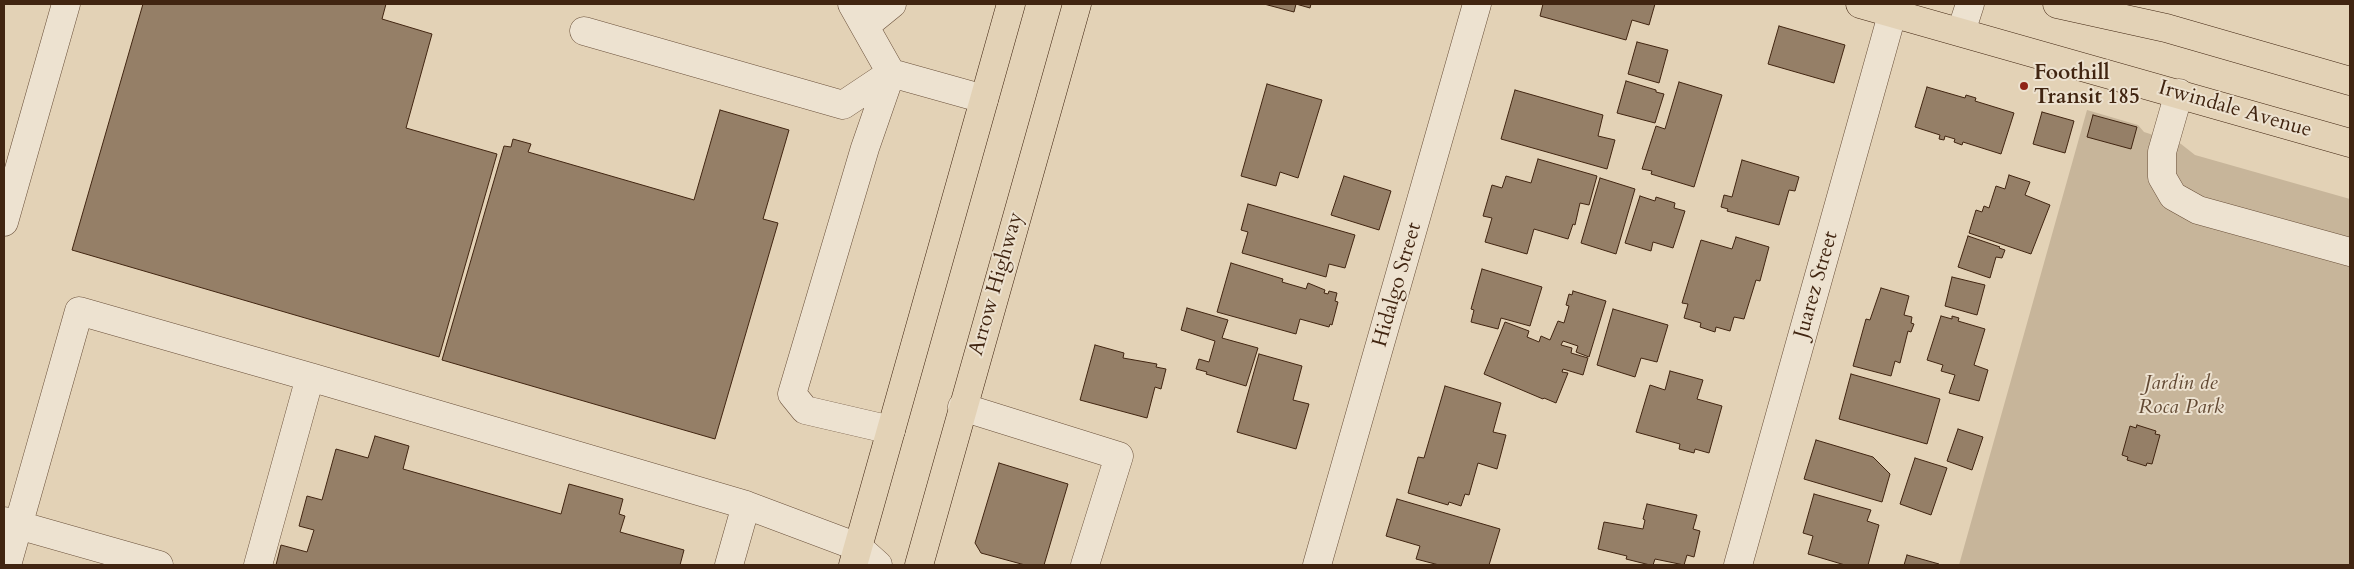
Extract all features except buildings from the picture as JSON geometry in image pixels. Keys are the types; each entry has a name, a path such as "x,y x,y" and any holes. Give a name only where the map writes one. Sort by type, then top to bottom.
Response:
{"main road":[{"path":"855,556 1011,4"},
{"name":"Arrow Highway","path":"919,565 1077,4"},
{"name":"Irwindale Avenue","path":"1860,4 1894,8 1961,32 2350,143"},
{"path":"2057,4 2166,28 2350,81"}],"street":[{"path":"4,222 66,4"},
{"path":"892,4 858,15 891,73 984,99"},
{"name":"Hidalgo Street","path":"1317,565 1477,4"},
{"path":"1961,32 1970,4"},
{"name":"Juarez Street","path":"1738,565 1894,8"},
{"path":"584,31 843,105 891,73"},
{"path":"891,73 865,148 792,394 805,410 891,430"},
{"path":"2179,94 2162,152 2162,177 2173,196 2198,210 2350,252"},
{"path":"7,565 11,523 78,312 310,376 746,505 878,565"},
{"path":"258,565 310,376"},
{"path":"962,407 1120,456 1085,565"},
{"path":"729,565 746,505"},
{"path":"11,523 159,565"}],"green space":[{"name":"Jardin de Roca Park","path":"2087,110 2138,125 2144,132 2181,144 2195,155 2350,199 2350,565 1959,565"}],"place":[{"name":"Foothill Transit 185","path":"2024,86"}]}
